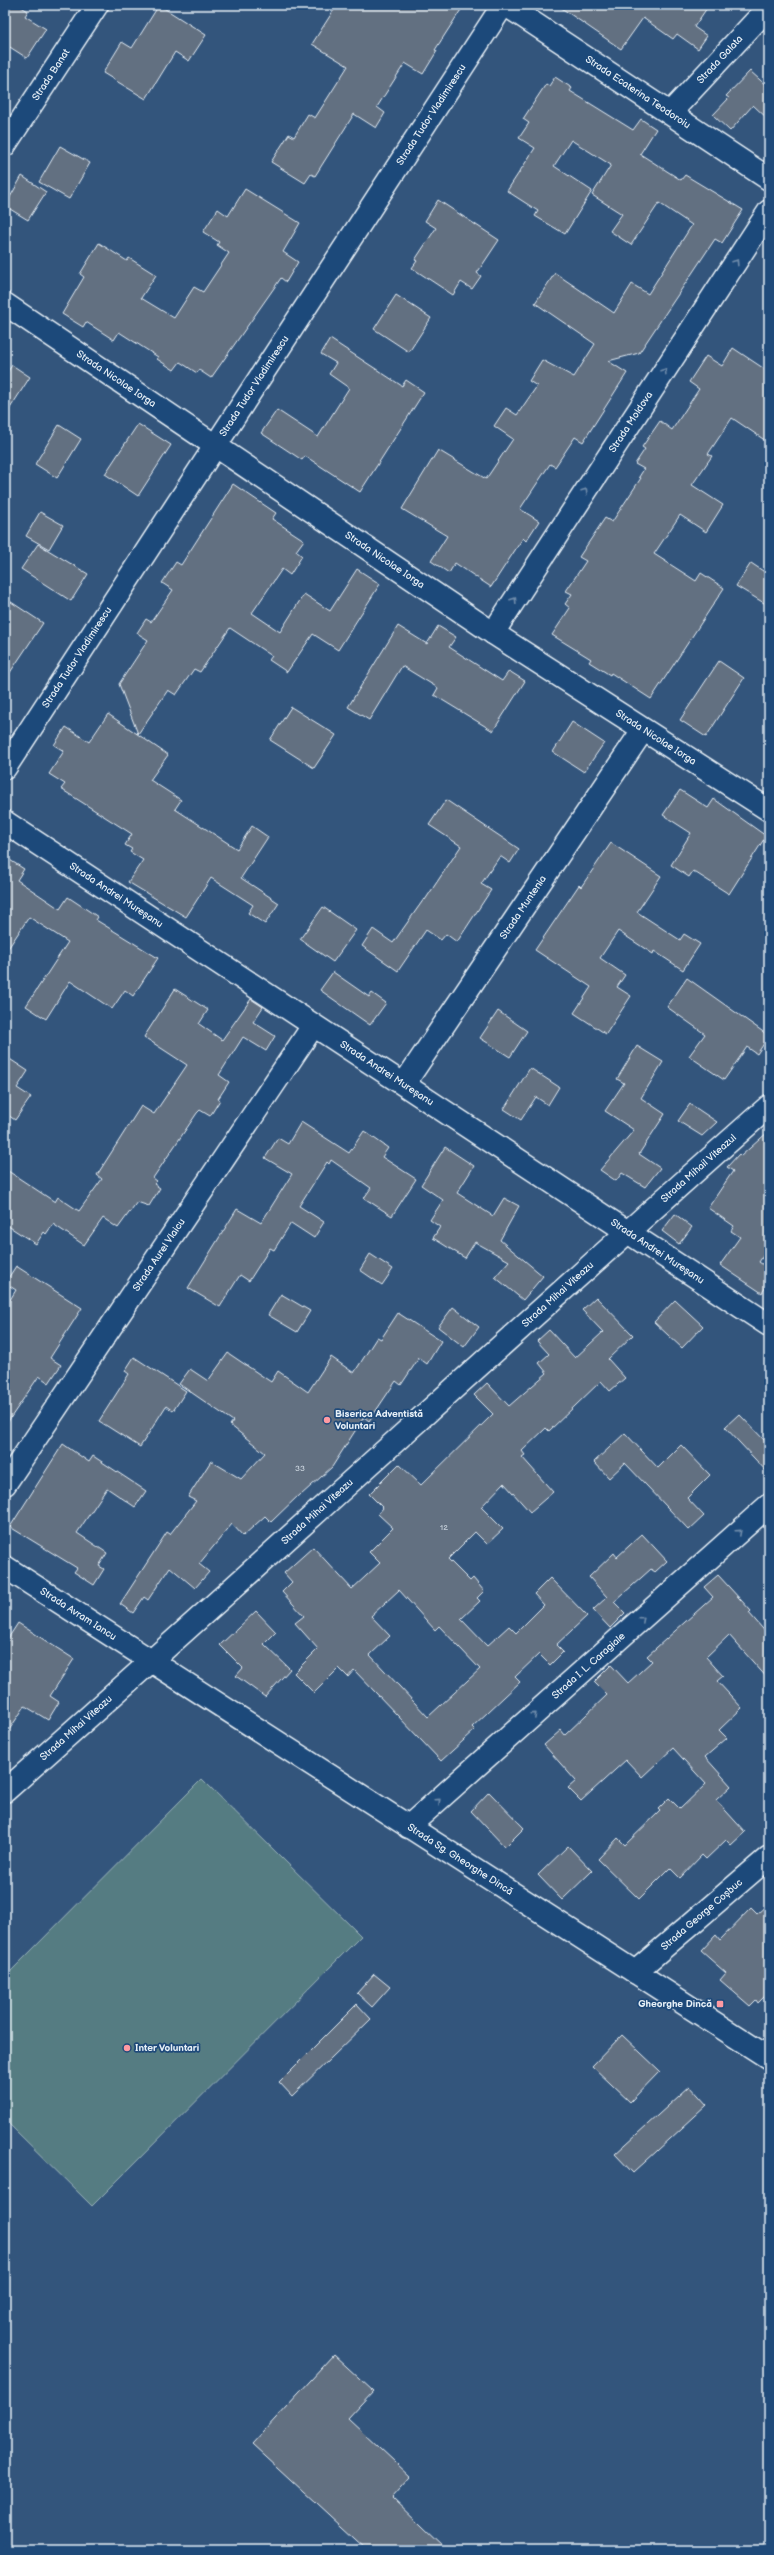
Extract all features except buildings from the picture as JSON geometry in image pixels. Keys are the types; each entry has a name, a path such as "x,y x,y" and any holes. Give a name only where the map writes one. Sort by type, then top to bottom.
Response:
{"street":[{"name":"Strada Banat","path":"5,145 97,5"},
{"name":"Strada Ecaterina Teodoroiu","path":"504,5 670,113 769,180"},
{"name":"Strada Tudor Vladimirescu","path":"5,768 504,5"},
{"name":"Strada Galata","path":"670,113 769,7"},
{"name":"Strada Moldova","path":"493,632 769,211"},
{"name":"Strada Nicolae Iorga","path":"5,304 217,445 493,632 769,810"},
{"name":"Strada Muntenia","path":"404,1084 643,730"},
{"name":"Strada Andrei Mureșanu","path":"5,822 769,1325"},
{"name":"Strada Aurel Vlaicu","path":"5,1484 313,1026"},
{"name":"Strada Mihail Viteazul","path":"627,1231 769,1106"},
{"name":"Strada Mihai Viteazu","path":"5,1791 152,1662 627,1231"},
{"name":"Strada I. L. Caragiale","path":"408,1827 769,1505"},
{"name":"Strada Avram Iancu","path":"5,1567 152,1662"},
{"name":"Strada Sg. Gheorghe Dincă","path":"152,1662 769,2058"},
{"name":"Strada George Coșbuc","path":"635,1972 769,1857"}],"green space":[{"name":"Inter Voluntari","path":"202,1779 361,1936 92,2206 5,2120 5,1977"}],"place":[{"name":"Biserica Adventistă Voluntari","path":"327,1420"},
{"name":"Gheorghe Dincă","path":"720,2004"},
{"name":"Inter Voluntari","path":"127,2048"}]}
